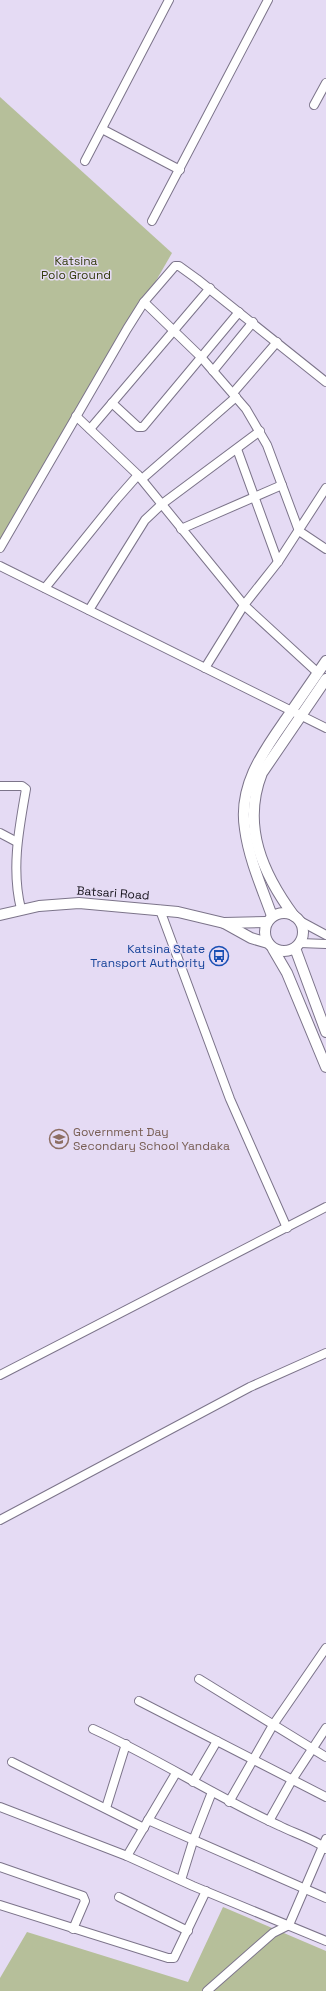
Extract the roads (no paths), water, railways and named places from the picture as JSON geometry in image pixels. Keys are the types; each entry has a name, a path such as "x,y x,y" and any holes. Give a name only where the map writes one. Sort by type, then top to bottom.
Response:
{"main road":[{"path":"270,919 244,828 244,812 249,780 254,767 296,713 322,676 326,661"},
{"path":"224,923 280,952 288,951 297,946 303,936 303,928 270,880 253,829 252,813 258,784 262,773 296,713"},
{"name":"Batsari Road","path":"0,915 22,909 79,903 178,912 224,923"},
{"path":"297,919 287,913 279,913 270,919 264,929 265,936 287,974 326,1067"},
{"path":"224,923 270,919"},
{"path":"297,946 326,1032"}],"street":[{"path":"85,161 169,0"},
{"path":"152,221 268,0"},
{"path":"314,105 326,83"},
{"path":"102,129 180,170"},
{"path":"0,548 144,302 177,265 210,288 326,382"},
{"path":"90,429 210,288"},
{"path":"144,302 200,357 234,395 260,431 267,445 299,531 326,548"},
{"path":"112,403 141,428 239,312"},
{"path":"213,371 253,322"},
{"path":"45,588 116,500 140,477 234,395 277,342"},
{"path":"76,416 140,477 244,605 322,676"},
{"path":"89,610 141,524 162,504 260,431"},
{"path":"237,449 278,562"},
{"path":"181,529 282,485"},
{"path":"205,668 244,605 278,562 326,488"},
{"path":"0,566 326,728"},
{"path":"0,786 22,786 26,790 17,842 17,891 22,909"},
{"path":"0,833 17,842"},
{"path":"160,910 230,1099 286,1228"},
{"path":"297,919 326,935"},
{"path":"297,946 326,944"},
{"path":"0,1375 326,1207"},
{"path":"0,1520 250,1387 326,1353"},
{"path":"229,1802 273,1724 326,1648"},
{"path":"199,1679 326,1757"},
{"path":"139,1701 326,1797"},
{"path":"270,1821 292,1780 326,1728"},
{"path":"93,1729 162,1762 176,1773 229,1802 325,1845 289,1925 273,1933 207,1991"},
{"path":"193,1782 217,1741"},
{"path":"106,1808 126,1744"},
{"path":"12,1762 144,1828"},
{"path":"127,1856 176,1773"},
{"path":"181,1880 194,1838 212,1792"},
{"path":"0,1807 127,1856 326,1941"},
{"path":"148,1820 194,1838 326,1898"},
{"path":"0,1867 83,1896 85,1901 74,1929"},
{"path":"0,1905 168,1958 174,1958 177,1955 206,1891"},
{"path":"119,1897 188,1930"}],"place":[{"name":"Katsina State Transport Authority","path":"219,956"},
{"name":"Government Day Secondary School Yandaka","path":"59,1139"}],"park label":[{"name":"Katsina Polo Ground","path":"76,268"}]}
